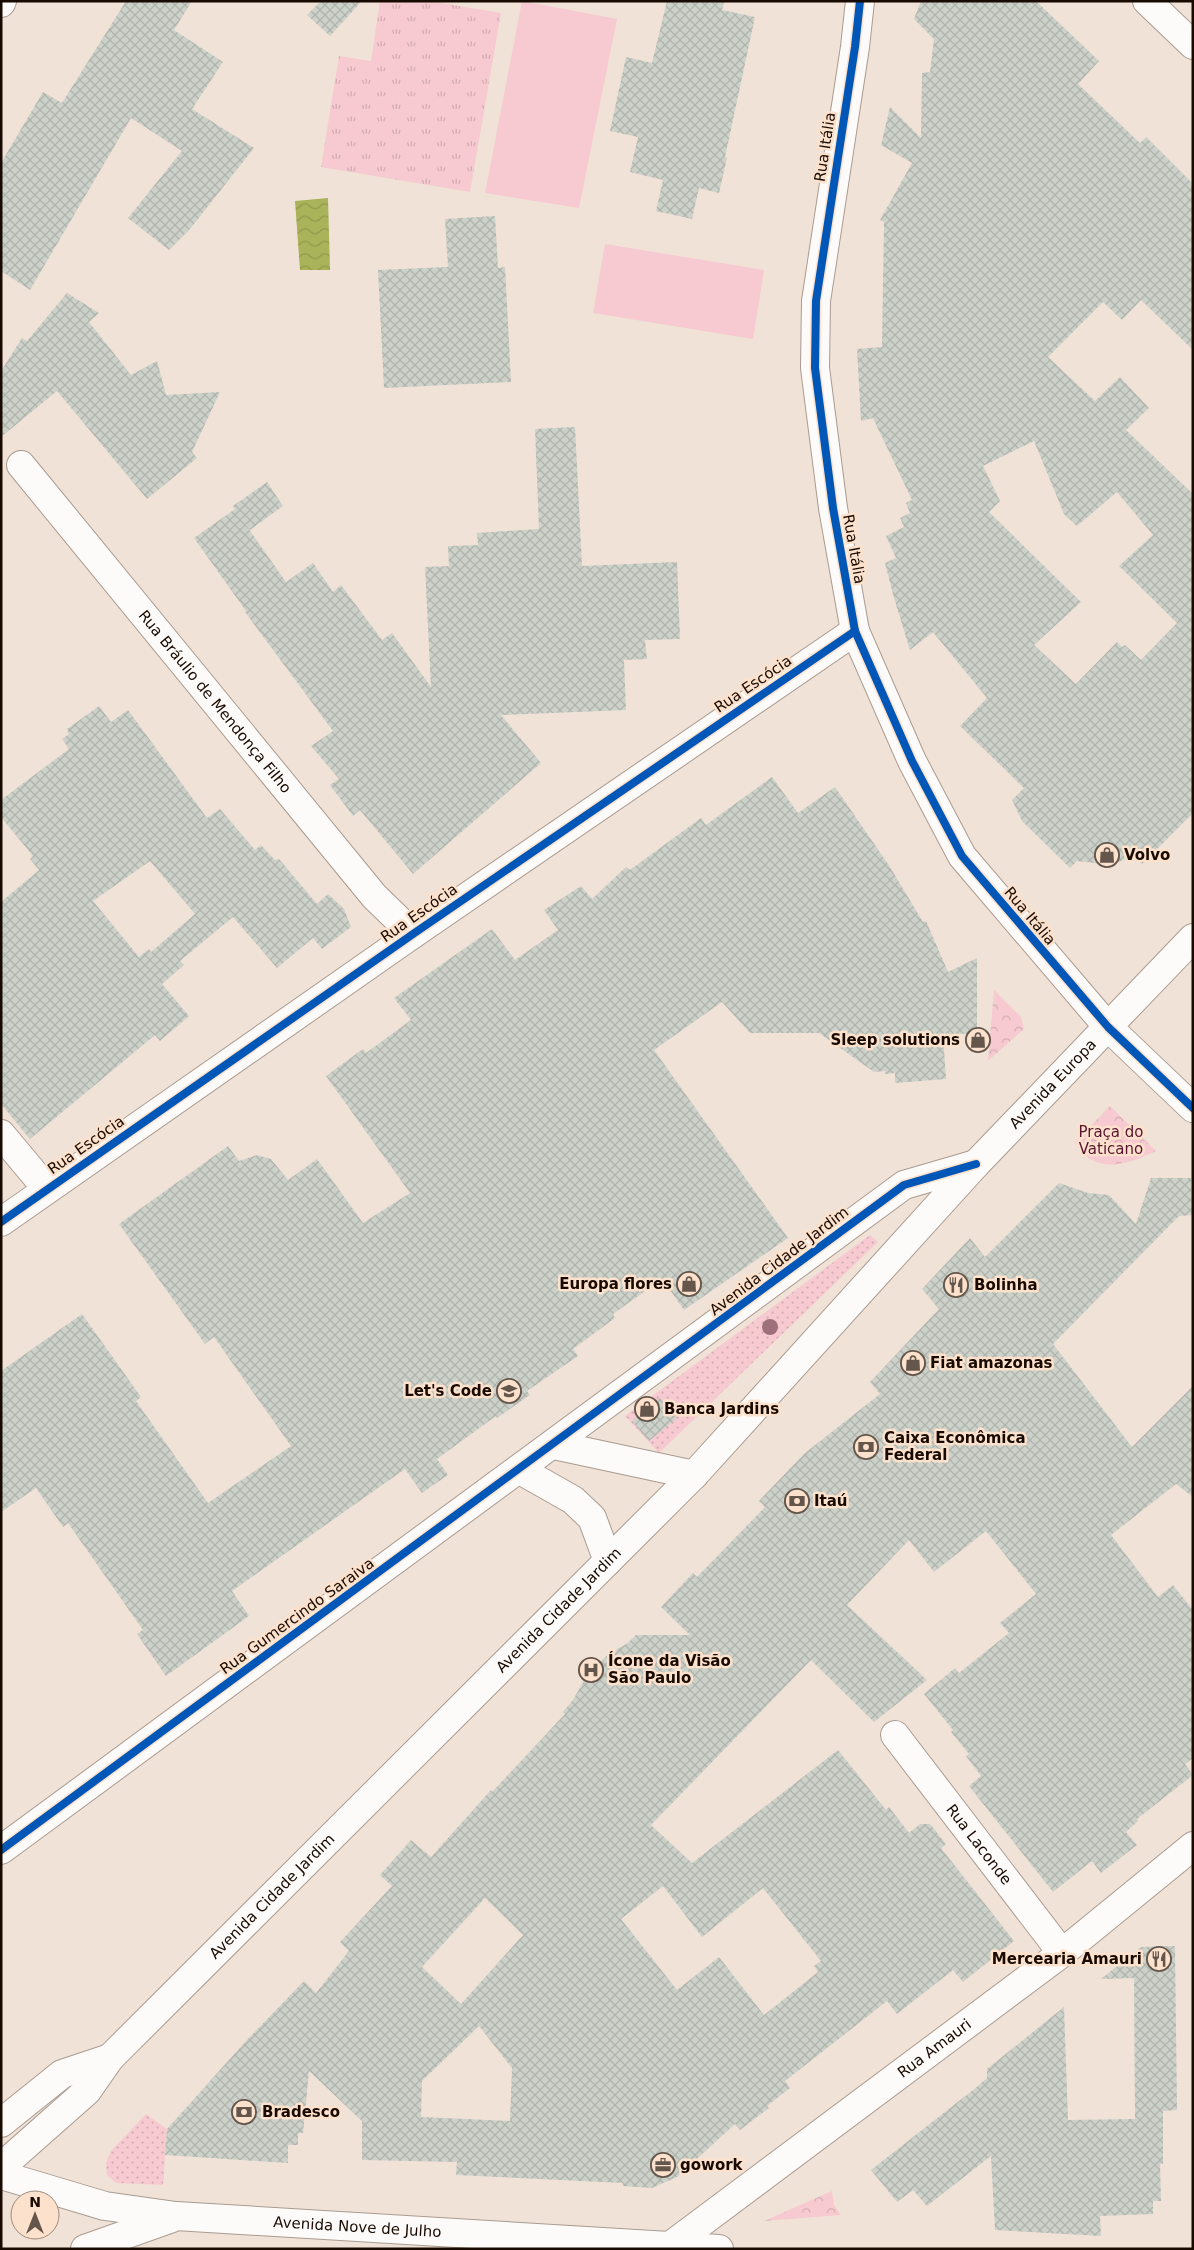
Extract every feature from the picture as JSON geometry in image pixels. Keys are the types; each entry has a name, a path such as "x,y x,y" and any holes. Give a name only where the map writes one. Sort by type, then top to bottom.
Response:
{"street":[{"name":"Rua Itália","path":"860,1 855,48 816,301 815,368 833,508 855,631 912,761 962,856 1108,1027 1193,1108"},
{"path":"1147,1 1193,45"},
{"name":"Rua Bráulio de Mendonça Filho","path":"21,466 374,896 412,934"},
{"name":"Rua Escócia","path":"1,1222 412,934 855,631"},
{"name":"Avenida Europa","path":"976,1164 1193,938"},
{"path":"1,1134 48,1189"},
{"name":"Avenida Cidade Jardim","path":"609,1404 904,1184 976,1164"},
{"name":"Avenida Cidade Jardim","path":"1,2167 87,2091 110,2058 694,1475 976,1164"},
{"name":"Rua Gumercindo Saraiva","path":"1,1850 609,1404"},
{"path":"554,1445 694,1475"},
{"path":"520,1470 573,1500 592,1518 608,1561"},
{"name":"Rua Laconde","path":"895,1735 1062,1953"},
{"name":"Rua Amauri","path":"670,2246 1062,1953 1193,1846"},
{"name":"Avenida Cidade Jardim","path":"1,2122 62,2074 110,2058"},
{"name":"Avenida Nove de Julho","path":"1,2175 105,2206 176,2216 719,2249"},
{"path":"85,2249 176,2216"}],"green space":[{"path":"380,1 430,1 501,13 470,192 321,167 339,56 371,61"},
{"path":"522,1 617,19 579,208 485,193"},
{"path":"605,244 764,270 753,339 593,313"},
{"path":"994,990 1021,1017 1024,1029 988,1061"},
{"name":"Praça do Vaticano","path":"1110,1106 1156,1151 1135,1160 1113,1165 1102,1164 1092,1160 1083,1153 1075,1142"},
{"path":"870,1235 878,1242 659,1453 625,1416"},
{"path":"146,2114 167,2129 163,2185 116,2183 107,2175 106,2163 111,2151"},
{"path":"832,2191 834,2205 841,2215 764,2221"}],"water":[{"path":"328,198 330,270 300,270 295,201"}],"building":[{"path":"126,1 192,1 174,30 223,62 192,109 254,148 190,229 169,250 128,218 182,151 131,118 30,290 1,271 1,163 43,92 62,103"},
{"path":"321,1 362,1 330,36 307,15"},
{"path":"667,1 724,1 722,10 755,17 719,193 699,188 692,219 656,211 663,180 630,172 638,137 610,131 626,57 652,63"},
{"path":"921,1 1036,1 1099,61 1078,84 1140,143 1146,137 1193,184 1193,350 1141,300 1122,320 1103,302 1048,357 1095,401 1120,377 1149,408 1126,430 1193,494 1193,813 1142,864 1133,856 1111,865 1077,861 1070,868 1022,821 1012,800 1024,788 960,726 987,698 933,632 910,650 894,598 885,563 896,558 886,536 904,527 900,518 910,513 906,503 912,500 873,418 861,421 857,349 882,347 884,222 880,220 912,163 881,145 890,107 921,138 922,73 930,72 934,39 914,19","holes":["1034,441 1064,514 1077,526 1117,492 1153,535 1119,566 1177,623 1141,660 1125,645 1122,647 1117,642 1076,684 1034,645 1081,602 989,512 1000,501 983,466"]},
{"path":"495,216 498,268 505,267 511,382 384,388 378,270 448,267 445,219"},
{"path":"67,293 99,313 89,322 131,375 157,361 166,395 220,392 192,452 197,458 147,499 57,391 1,437 1,371 22,338 27,341"},
{"path":"575,427 582,566 677,562 680,639 645,640 647,659 624,660 626,710 501,715 541,763 413,874 360,810 353,816 330,785 339,779 311,746 333,731 245,612 194,538 235,509 233,506 267,482 283,506 250,530 241,518 286,582 313,563 333,592 341,585 382,640 392,633 431,687 425,567 449,566 448,546 478,545 477,533 539,529 535,429"},
{"path":"99,706 111,722 128,710 207,818 220,809 255,850 261,845 275,860 279,859 317,904 328,894 344,909 351,927 322,949 313,938 277,968 233,917 180,961 184,965 162,984 189,1016 160,1041 155,1035 30,1139 1,1104 1,902 39,870 30,859 33,856 1,817 1,800 69,749 62,739 69,734 67,729","holes":["150,861 195,914 151,952 149,949 139,957 93,901"]},
{"path":"772,777 798,813 835,787 890,867 923,922 926,921 948,972 977,958 977,1033 943,1035 946,1079 895,1083 895,1073 885,1074 885,1071 874,1072 819,1033 750,1033 722,1002 654,1050 788,1238 684,1310 662,1279 613,1314 615,1318 573,1349 578,1356 527,1391 530,1395 497,1418 496,1416 437,1459 448,1475 422,1493 405,1469 232,1591 249,1616 166,1676 137,1634 143,1630 68,1523 63,1527 36,1488 1,1512 1,1371 82,1314 141,1397 136,1401 208,1503 291,1446 214,1337 205,1344 119,1224 228,1146 239,1161 257,1155 271,1159 288,1180 317,1159 363,1223 410,1193 326,1076 363,1049 366,1053 411,1020 394,998 492,929 515,960 558,930 544,910 581,886 592,899 626,867 630,870 701,818 706,825"},
{"path":"1151,1178 1191,1178 1192,1215 1179,1216 1053,1344 1132,1447 1193,1386 1193,1497 1176,1484 1111,1535 1158,1597 1173,1585 1193,1610 1193,1758 1185,1764 1193,1775 1137,1819 1138,1821 1126,1832 1137,1845 1101,1873 1092,1861 1053,1892 969,1786 981,1776 966,1756 969,1754 951,1732 953,1730 924,1694 955,1668 959,1673 1009,1633 1000,1623 1036,1594 986,1531 934,1572 909,1540 847,1605 927,1680 874,1722 811,1660 651,1825 692,1863 838,1750 886,1810 889,1807 909,1833 920,1824 930,1824 946,1844 941,1848 1014,1941 963,1982 953,1970 897,2014 887,2001 785,2081 790,2088 767,2106 769,2108 740,2130 735,2124 677,2177 652,2188 623,2186 623,2183 456,2175 457,2162 362,2160 362,2121 309,2071 303,2133 298,2133 298,2145 288,2145 288,2163 165,2155 167,2129 246,2041 304,1981 316,1993 349,1951 340,1942 392,1886 380,1875 411,1840 431,1857 491,1790 492,1792 565,1714 563,1712 573,1700 586,1677 607,1655 628,1643 636,1635 690,1635 661,1607 693,1573 697,1577 765,1507 759,1501 805,1453 880,1394 870,1382 939,1309 922,1289 970,1238 985,1257 1059,1183 1088,1193 1109,1195 1136,1224","holes":["663,1886 702,1937 763,1888 821,1961 814,1966 818,1972 764,2015 719,1957 677,1990 621,1919","485,1898 523,1935 461,2004 422,1967","479,2026 512,2068 510,2121 421,2117 422,2081"]},
{"path":"660,1398 677,1418 649,1441 632,1421"},
{"path":"1175,1946 1177,2110 1163,2111 1163,2164 1160,2164 1161,2201 1153,2201 1153,2214 1100,2216 1101,2236 995,2230 991,2156 927,2206 913,2190 897,2202 871,2170 973,2090 987,2078 987,2069 1064,2007 1068,2120 1135,2119 1134,1978 1101,1979 1141,1947"}],"cycle path":[{"path":"860,1 855,47 816,301 815,368 833,508 855,631 912,761 962,856 1108,1027 1193,1108"},
{"path":"1,1222 413,934 855,631"},
{"path":"1,1850 904,1185 976,1164"}],"place":[{"name":"Volvo","path":"1107,855"},
{"name":"Sleep solutions","path":"978,1040"},
{"name":"Europa flores","path":"689,1284"},
{"name":"Bolinha","path":"956,1285"},
{"name":"Fiat amazonas","path":"913,1363"},
{"name":"Let's Code","path":"509,1391"},
{"name":"Banca Jardins","path":"647,1409"},
{"name":"Caixa Econômica Federal","path":"866,1447"},
{"name":"Itaú","path":"797,1501"},
{"name":"Ícone da Visão São Paulo","path":"591,1670"},
{"name":"Mercearia Amauri","path":"1159,1959"},
{"name":"Bradesco","path":"244,2112"},
{"name":"gowork","path":"663,2165"}]}
